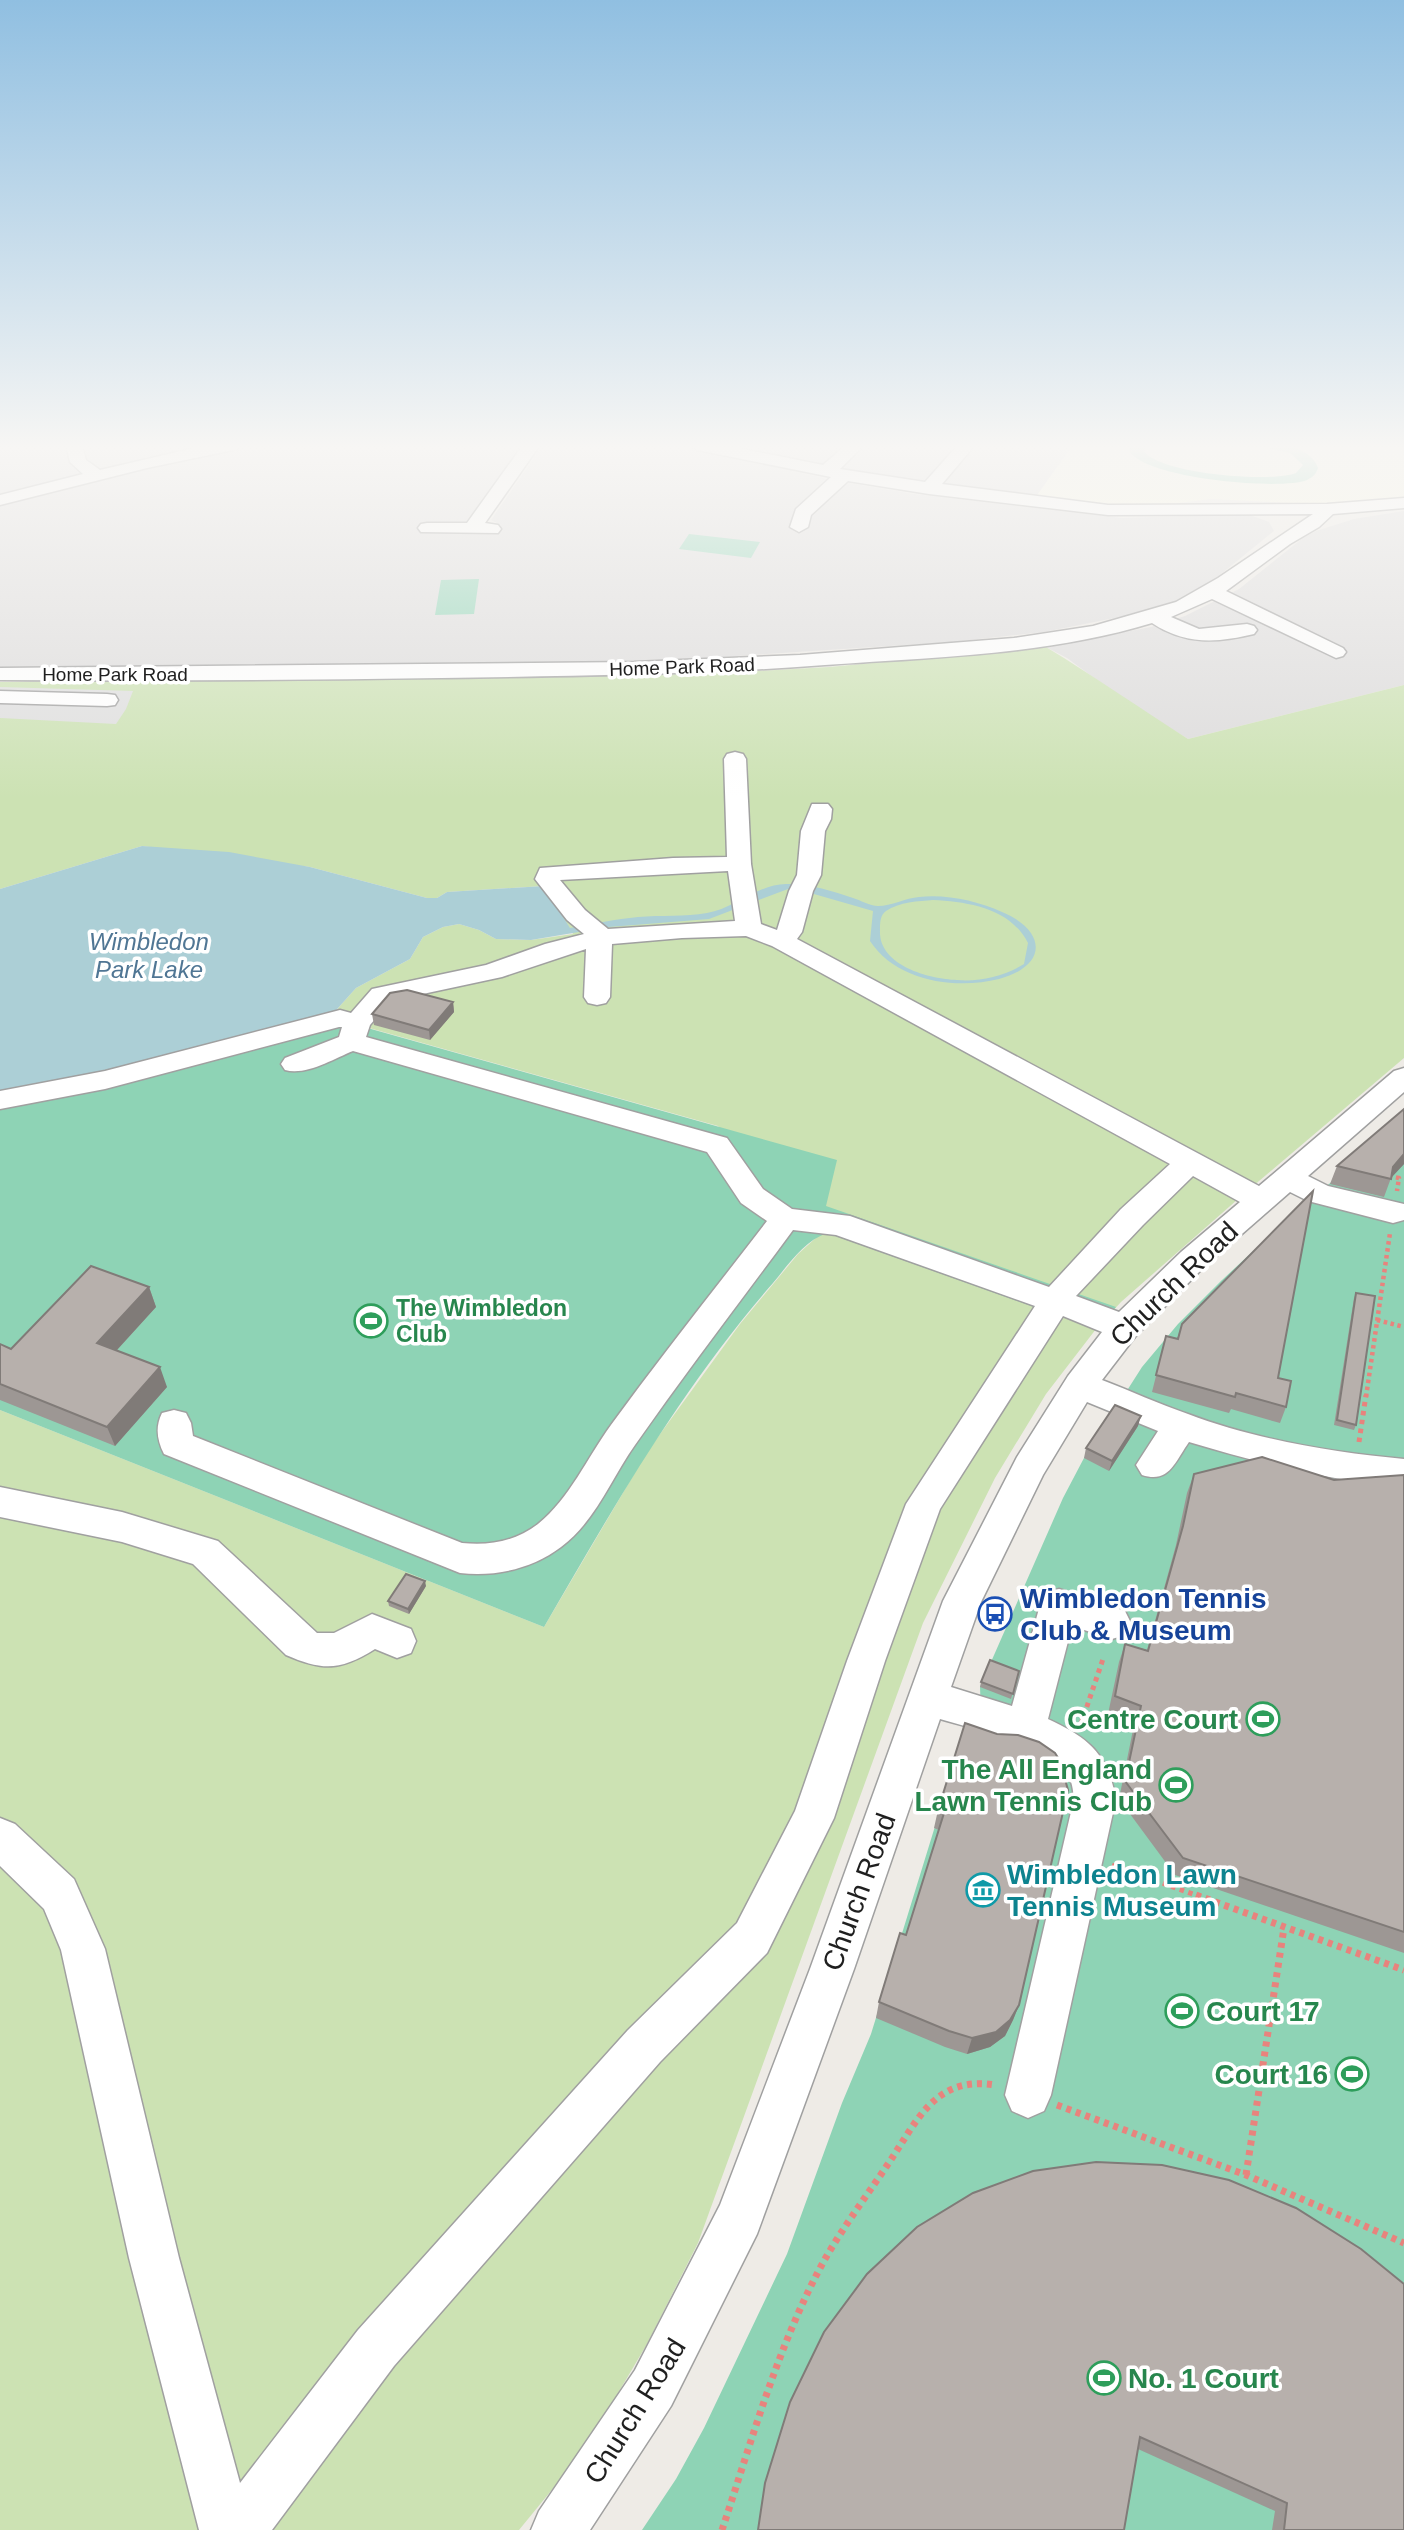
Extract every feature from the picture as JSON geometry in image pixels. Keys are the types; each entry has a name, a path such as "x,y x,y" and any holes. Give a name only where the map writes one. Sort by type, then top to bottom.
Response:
{"street":[{"name":"Home Park Road","path":"0,674 618,670 723,667 989,646 1083,632 1155,616 1211,591 1250,563"},
{"path":"1211,591 1336,652"},
{"path":"1155,616 1169,626 1194,637 1247,630"},
{"path":"0,697 107,700"},
{"path":"735,759 739,864 746,910 782,941 1189,1162 1276,1190 1319,1194 1393,1212"},
{"path":"782,941 789,932 808,876 813,831 820,810"},
{"path":"593,983 599,938 595,929 576,915 553,887 547,879 548,873 673,865 739,864"},
{"path":"295,1064 354,1032 381,995 493,971 554,949 599,938 682,930 746,910"},
{"path":"0,1100 105,1080 340,1018 354,1032 717,1145 752,1196 785,1219 844,1212 1123,1328"},
{"name":"Church Road","path":"558,2530 653,2388 740,2217 832,1969 962,1601 1030,1467 1080,1385 1123,1328 1192,1260 1404,1077"},
{"path":"238,2530 376,2348 644,2046 752,1938 813,1818 866,1661 924,1504 1064,1289 1189,1162"},
{"path":"174,1423 176,1444 439,1551 480,1561 510,1555 547,1537 568,1517 621,1437 785,1219"},
{"path":"1080,1385 1181,1426 1238,1443 1355,1469 1404,1473"},
{"path":"1154,1465 1181,1426"},
{"path":"0,1502 122,1527 205,1552 300,1643 319,1653 340,1651 372,1631 397,1641"},
{"path":"1026,1727 1059,1605 1108,1641"},
{"path":"928,1697 1026,1727 1070,1751 1087,1766 1090,1773 1095,1799 1028,2095"},
{"path":"0,1838 59,1894 83,1949 154,2258 226,2530"}],"path":[{"path":"1355,1469 1399,1178 1387,1175"},
{"path":"1377,1320 1404,1327"},
{"path":"1094,1690 1108,1641"},
{"path":"1083,1855 1404,1970"},
{"path":"1246,2175 1284,1928"},
{"path":"722,2530 786,2342 812,2284 859,2207 922,2115 942,2091 962,2081 984,2081 1028,2095 1246,2175 1404,2243"}],"shaded area":[{"path":"0,563 1234,563 1216,578 1172,603 1150,611 1044,632 951,642 660,661 0,667"},
{"path":"1272,563 1404,563 1404,685 1188,739 1116,694 1067,658 1046,647 1151,627 1185,616 1239,589"},
{"path":"0,687 133,691 116,724 0,718"}],"green space":[{"path":"479,579 474,614 435,615 441,580"},
{"path":"1046,647 1188,739 1404,685 1404,1058 1121,1302 1096,1329 1046,1394 995,1478 923,1623 698,2243 647,2344 608,2410 564,2475 519,2530 0,2530 0,1410 544,1627 647,1452 740,1324 798,1254 818,1236 718,1126 330,1017 356,988 410,959 423,937 443,927 459,924 496,939 531,940 573,934 544,886 447,892 437,898 427,898 310,867 142,846 0,889 0,682 700,674 829,667"},
{"name":"The Wimbledon Club","path":"339,1020 837,1160 826,1206 1116,1307 1096,1329 827,1233 819,1237 797,1254 740,1323 679,1406 623,1493 544,1627 0,1410 0,1103"},
{"name":"The All England Lawn Tennis Club","path":"1404,1120 1404,2530 642,2530 676,2479 704,2428 787,2254 842,2103 871,2034 961,1742 981,1713 980,1687 1063,1498 1084,1458 1142,1367 1178,1324 1281,1225"}],"water":[{"name":"Wimbledon Park Lake","path":"142,846 229,852 310,867 427,898 437,898 447,892 544,886 570,928 647,916 717,911 766,888 786,884 820,888 878,906 930,896 962,899 1002,912 1017,920 1034,938 1036,948 1026,966 999,979 964,983 928,979 911,974 881,955 870,941 873,911 788,889 709,919 609,927 531,940 496,939 459,924 443,927 423,937 410,959 356,988 330,1017 0,1097 0,889","holes":["947,901 987,909 1011,922 1028,943 1024,964 992,977 957,980 919,973 896,961 882,942 880,930 884,913 909,903"]}],"building":[{"path":"407,990 453,1002 429,1030 372,1014 390,993"},
{"path":"1404,1109 1404,1154 1393,1167 1391,1179 1337,1166"},
{"path":"1313,1191 1278,1378 1291,1381 1286,1407 1236,1393 1235,1397 1156,1375 1166,1336 1178,1339 1182,1324"},
{"path":"91,1266 149,1287 97,1343 160,1367 107,1427 0,1384 0,1344 11,1349"},
{"path":"1356,1293 1375,1296 1356,1425 1337,1420"},
{"path":"1115,1405 1141,1416 1112,1461 1086,1448"},
{"name":"Centre Court","path":"1262,1457 1334,1480 1404,1475 1404,1932 1183,1858 1125,1781 1141,1706 1115,1696 1125,1644 1148,1651 1183,1526 1194,1474"},
{"path":"406,1574 425,1581 408,1609 388,1601"},
{"path":"990,1660 1019,1671 1013,1694 981,1682"},
{"name":"Wimbledon Lawn Tennis Museum","path":"965,1723 997,1734 1018,1735 1039,1742 1055,1753 1060,1761 1068,1790 1019,2005 1010,2020 996,2032 972,2038 879,2002 900,1933 906,1935 944,1813 938,1810"},
{"name":"No. 1 Court","path":"1096,2162 1162,2165 1229,2180 1296,2208 1361,2249 1404,2284 1404,2530 1284,2530 1287,2503 1140,2437 1124,2530 758,2530 765,2483 790,2402 824,2332 867,2274 917,2227 973,2193 1033,2171"}],"place":[{"name":"The Wimbledon Club","path":"371,1321"},
{"name":"Wimbledon Tennis Club & Museum","path":"995,1614"},
{"name":"Centre Court","path":"1263,1719"},
{"name":"The All England Lawn Tennis Club","path":"1176,1785"},
{"name":"Wimbledon Lawn Tennis Museum","path":"983,1890"},
{"name":"Court 17","path":"1182,2011"},
{"name":"Court 16","path":"1352,2074"},
{"name":"No. 1 Court","path":"1104,2378"}]}
